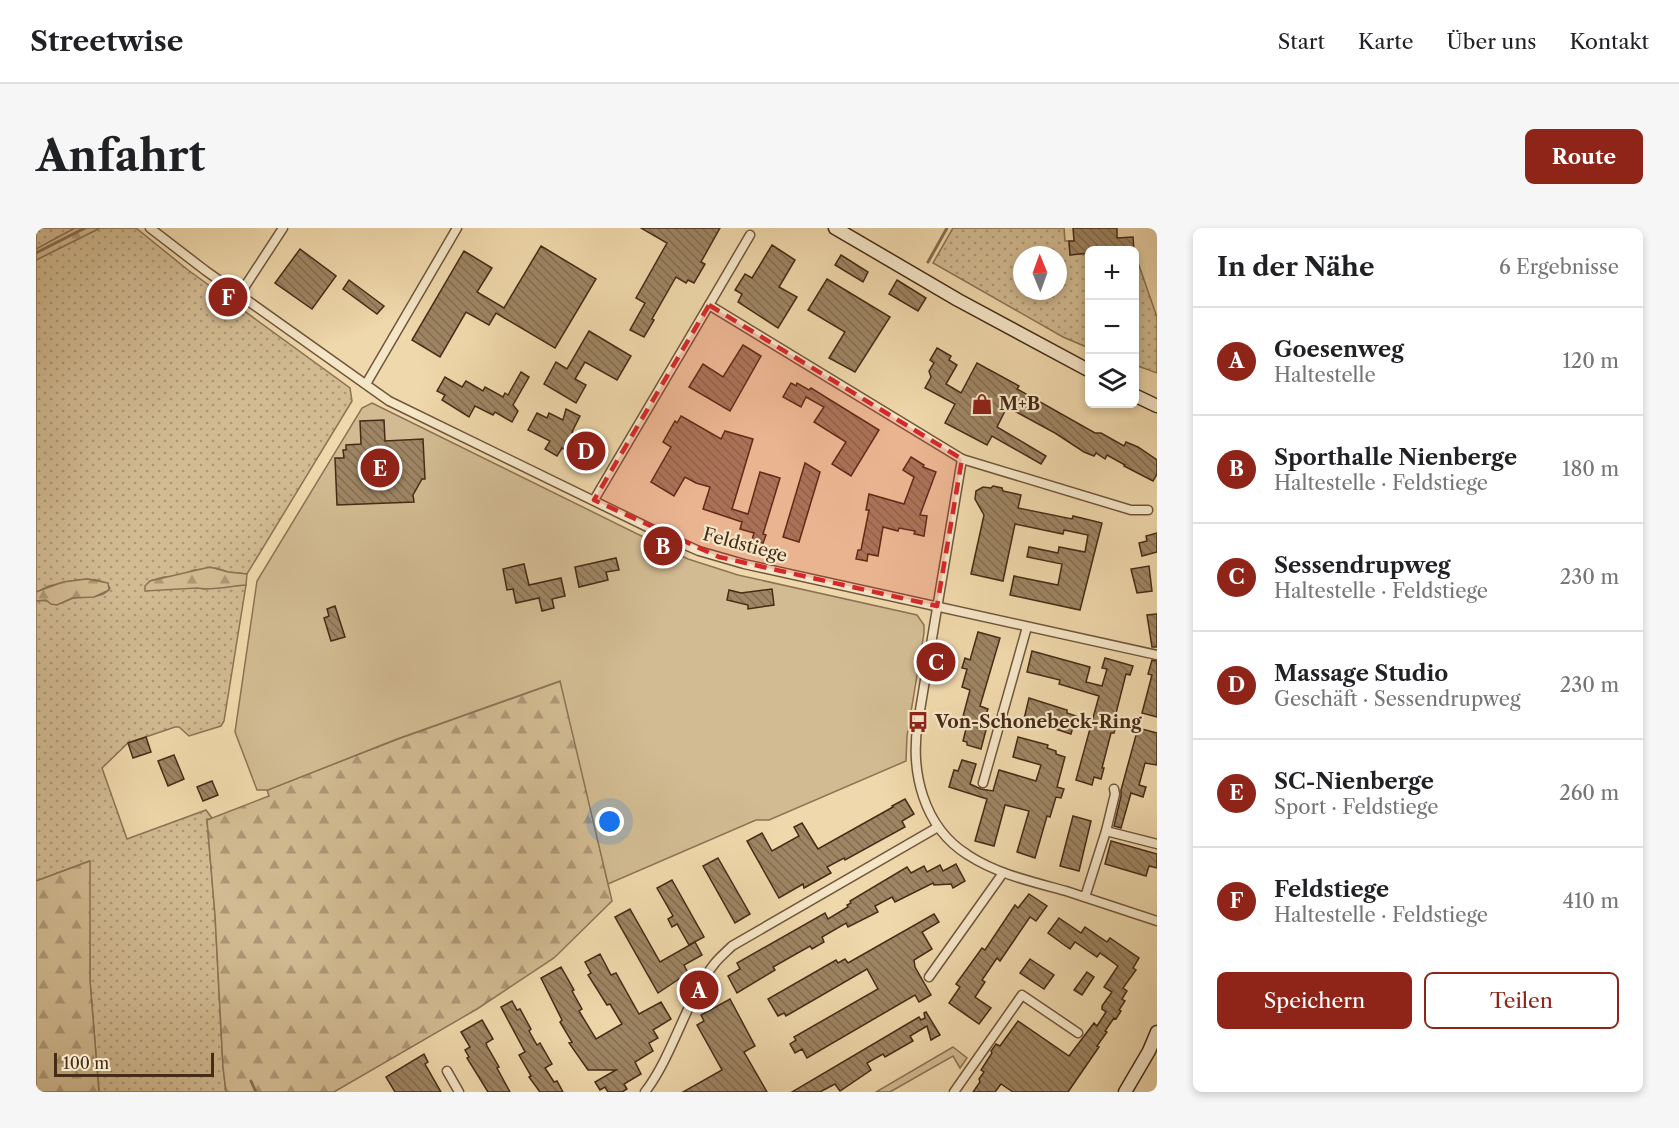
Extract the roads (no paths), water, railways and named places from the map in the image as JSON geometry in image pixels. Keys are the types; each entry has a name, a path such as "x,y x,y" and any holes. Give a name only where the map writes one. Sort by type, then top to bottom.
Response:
{"main road":[{"path":"835,228 966,304 1085,369"},
{"path":"1139,397 1157,406"},
{"path":"1125,1092 1149,1051 1157,1032"}],"street":[{"name":"Feldstiege","path":"150,228 206,271 389,401 674,540 719,557 1157,654"},
{"path":"240,294 283,228"},
{"path":"366,384 457,228"},
{"path":"594,500 750,234"},
{"path":"709,305 962,459 1131,510 1148,510"},
{"path":"962,459 915,742 918,783 927,806 938,827 952,843 968,855 1003,873 1157,921"},
{"path":"983,783 1027,627"},
{"path":"1085,897 1106,831 1115,794 1114,789"},
{"path":"645,1092 656,1078 714,964 732,946 938,827"},
{"path":"1106,831 1157,844"},
{"path":"929,977 1003,873"},
{"path":"954,1092 1022,995 1078,1033"},
{"path":"447,1071 459,1092"}],"waterway":[{"path":"36,253 85,228"},
{"path":"928,262 947,228"},
{"path":"251,1081 256,1092"}],"place":[{"name":"Feldstiege","path":"228,297"},
{"name":"M+B","path":"982,404"},
{"name":"Massage Studio","path":"586,451"},
{"name":"SC-Nienberge","path":"380,468"},
{"name":"Sporthalle Nienberge","path":"663,546"},
{"name":"Sessendrupweg","path":"936,662"},
{"name":"Von-Schonebeck-Ring","path":"918,722"},
{"name":"Goesenweg","path":"699,990"}]}
